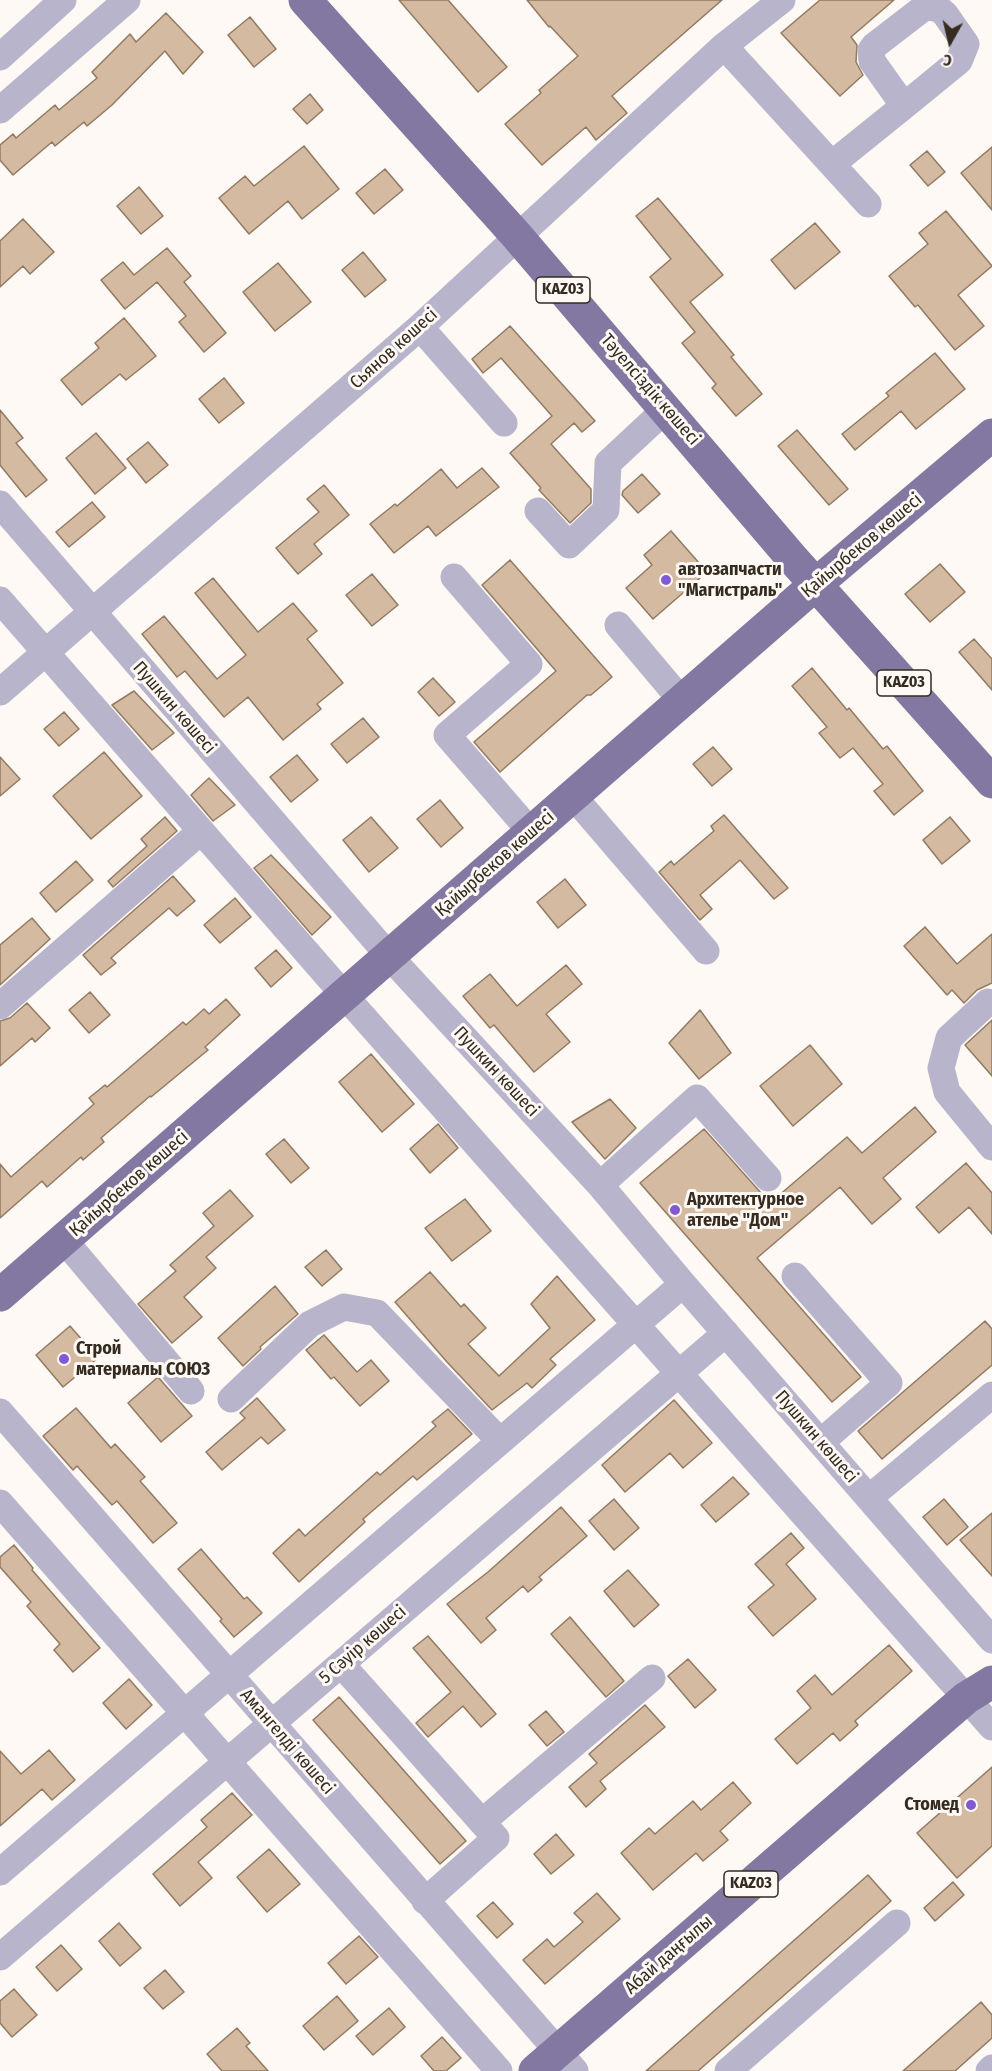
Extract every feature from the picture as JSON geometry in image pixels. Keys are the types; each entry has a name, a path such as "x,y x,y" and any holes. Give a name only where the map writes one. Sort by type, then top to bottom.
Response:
{"main road":[{"name":"Тәуелсіздік көшесі","path":"305,0 517,236 816,584 992,782"},
{"name":"Қайырбеков көшесі","path":"0,1296 816,584 992,435"},
{"name":"Абай даңғылы","path":"556,2065 979,1690 992,1664"}],"street":[{"path":"0,110 127,0"},
{"name":"Сьянов көшесі","path":"0,692 420,327 724,46 782,0"},
{"path":"0,57 60,1 91,32"},
{"path":"724,46 868,204"},
{"path":"832,164 904,106"},
{"path":"420,327 504,423"},
{"path":"538,511 569,545 606,510 608,463 666,409"},
{"name":"Пушкин көшесі","path":"0,504 389,956 600,1185 992,1640"},
{"path":"454,577 529,664 447,735 531,832"},
{"path":"0,600 344,995 679,1373 979,1690 992,1727"},
{"path":"618,625 682,701"},
{"path":"573,796 706,951"},
{"path":"0,1006 201,831"},
{"path":"992,1003 988,1002 949,1038 941,1068 947,1092 992,1147"},
{"path":"600,1185 697,1098 768,1178"},
{"path":"64,1240 191,1391"},
{"path":"795,1276 889,1383 821,1442"},
{"path":"0,1872 683,1284"},
{"path":"231,1399 310,1324 344,1307 377,1313 500,1441"},
{"name":"5 Сәуір көшесі","path":"0,1957 726,1333"},
{"path":"869,1498 992,1395"},
{"name":"Амангелді көшесі","path":"0,1412 425,1900 556,2065"},
{"path":"0,1503 499,2071"},
{"path":"341,1664 496,1838 425,1900"},
{"path":"482,1822 652,1678"},
{"path":"728,2071 897,1923"}],"building":[{"path":"399,0 448,0 507,67 478,92"},
{"path":"527,0 722,0 612,96 627,113 596,140 586,127 542,165 505,124 541,93 539,90 578,56 549,27"},
{"path":"820,0 894,0 851,37 857,45 856,62 863,75 840,96 781,33"},
{"path":"166,13 203,52 183,74 165,51 112,105 87,126 84,122 55,146 52,142 13,175 0,160 0,145 13,134 16,138 55,105 59,110 97,78 92,72 130,34 136,42"},
{"path":"250,17 276,49 254,67 228,35"},
{"path":"310,94 323,110 307,124 293,109"},
{"path":"304,146 339,189 302,219 288,201 249,234 219,198 245,176 254,186"},
{"path":"992,147 992,210 961,173"},
{"path":"927,151 945,172 928,186 910,165"},
{"path":"385,169 403,190 374,214 356,193"},
{"path":"139,187 163,216 141,234 117,206"},
{"path":"658,198 723,275 690,302 734,355 731,357 762,394 736,416 712,388 716,384 682,343 695,332 650,277 671,259 636,216"},
{"path":"946,211 992,266 958,295 984,326 955,350 918,305 915,307 889,276 928,244 919,233"},
{"path":"23,219 54,252 30,274 23,266 0,287 0,241"},
{"path":"815,223 840,252 795,289 771,260"},
{"path":"167,248 191,276 184,282 226,333 204,352 179,322 186,316 157,282 125,309 101,280 123,262 134,275"},
{"path":"363,252 386,280 365,297 342,270"},
{"path":"278,263 311,302 275,331 243,292"},
{"path":"124,318 156,356 126,380 120,374 82,405 61,380 99,348 95,343"},
{"path":"510,326 595,421 582,432 574,423 551,444 591,489 591,503 570,523 539,490 541,488 510,453 552,416 501,358 483,373 472,359"},
{"path":"935,353 965,389 916,429 901,411 855,450 842,434 889,396 886,393"},
{"path":"224,378 244,403 219,423 199,399"},
{"path":"0,410 23,438 16,443 47,480 26,497 0,465"},
{"path":"797,430 848,489 829,505 778,446"},
{"path":"96,433 126,468 95,494 66,458"},
{"path":"148,442 168,465 146,483 127,459"},
{"path":"482,468 499,487 436,536 428,526 394,553 370,524 395,504 397,506 441,469 457,488"},
{"path":"642,474 660,494 638,513 622,495 623,491"},
{"path":"324,485 349,515 314,544 322,554 298,574 276,548 319,512 307,499"},
{"path":"92,502 105,517 69,547 56,532"},
{"name":"автозапчасти \"Магистраль\"","path":"671,531 707,572 653,619 626,588 652,565 644,555"},
{"path":"510,560 612,677 591,695 587,695 500,772 474,742 556,671 482,585"},
{"path":"940,564 965,592 930,622 905,594"},
{"path":"372,574 398,605 372,626 346,595"},
{"path":"213,578 258,632 293,603 317,631 307,639 343,683 317,704 321,709 283,740 248,697 224,717 185,671 177,677 142,634 164,616 217,679 246,655 195,593"},
{"path":"974,639 992,659 992,690 959,652"},
{"path":"812,668 883,749 887,746 923,791 894,815 874,791 883,784 853,748 840,758 819,733 827,727 792,686"},
{"path":"433,678 455,702 439,716 418,692"},
{"path":"134,691 174,733 152,750 112,705"},
{"path":"64,712 79,729 59,746 44,729"},
{"path":"363,718 379,737 347,763 331,744"},
{"path":"713,747 732,769 712,786 693,764"},
{"path":"104,752 142,796 91,839 53,796"},
{"path":"297,755 318,780 291,802 270,777"},
{"path":"0,757 20,779 0,796"},
{"path":"209,778 235,805 213,821 191,795"},
{"path":"440,800 463,828 441,847 417,819"},
{"path":"724,815 788,888 774,899 740,860 700,895 712,909 700,920 659,872 671,861 674,865 714,831 711,826"},
{"path":"165,817 177,831 113,887 108,881 147,846 141,839"},
{"path":"371,817 398,848 369,872 343,840"},
{"path":"950,817 970,841 942,864 923,840"},
{"path":"271,855 331,917 312,935 254,868"},
{"path":"76,861 93,880 56,912 40,893"},
{"path":"173,876 195,901 177,916 169,908 111,958 116,963 101,975 83,955"},
{"path":"565,879 586,905 558,928 537,902"},
{"path":"235,898 251,917 220,943 204,925"},
{"path":"32,918 50,939 0,985 0,945"},
{"path":"925,927 957,964 992,934 992,983 977,990 964,1003 952,990 947,995 904,946"},
{"path":"276,950 292,968 271,987 255,968"},
{"path":"566,965 582,984 546,1014 570,1042 534,1072 494,1025 490,1028 463,996 490,974 517,1006"},
{"path":"90,992 110,1015 89,1033 69,1010"},
{"path":"226,999 240,1015 205,1047 208,1050 101,1138 104,1142 83,1160 81,1157 47,1187 42,1181 0,1218 0,1164 11,1177 94,1104 89,1098 105,1085 107,1087 183,1022 186,1025 204,1009 209,1014"},
{"path":"27,1003 50,1028 35,1042 32,1038 0,1066 0,1021 10,1018"},
{"path":"700,1010 731,1053 699,1079 669,1043"},
{"path":"992,1020 992,1076 965,1045"},
{"path":"810,1045 842,1084 793,1126 760,1086"},
{"path":"371,1054 414,1104 382,1132 339,1082"},
{"path":"610,1099 636,1128 605,1159 572,1122"},
{"path":"915,1107 936,1132 883,1178 901,1199 872,1224 840,1187 757,1258 861,1377 832,1402 640,1183 704,1129 770,1203 847,1137 862,1153"},
{"path":"438,1124 458,1148 430,1173 410,1149"},
{"path":"284,1139 309,1168 291,1183 266,1154"},
{"path":"966,1163 992,1193 992,1234 969,1207 939,1233 916,1207"},
{"path":"230,1190 253,1216 206,1257 216,1268 184,1297 202,1317 172,1343 138,1304 176,1271 170,1265 214,1226 203,1213"},
{"path":"465,1199 491,1231 452,1261 425,1228"},
{"path":"326,1250 342,1269 322,1286 305,1267"},
{"path":"430,1272 461,1307 464,1304 486,1328 468,1344 499,1376 550,1328 531,1304 557,1276 595,1320 550,1359 556,1365 532,1388 527,1383 492,1410 395,1302"},
{"path":"275,1286 298,1314 260,1347 261,1349 243,1366 218,1338"},
{"path":"985,1321 992,1329 992,1365 882,1459 858,1431"},
{"path":"70,1326 98,1358 63,1387 36,1355"},
{"path":"324,1335 357,1372 371,1360 389,1381 360,1406 334,1377 331,1379 306,1350"},
{"path":"158,1377 192,1416 161,1442 128,1403"},
{"path":"257,1398 285,1430 268,1444 261,1437 222,1470 206,1452 245,1418 240,1413"},
{"path":"674,1400 712,1443 683,1468 670,1453 625,1492 602,1465"},
{"path":"76,1408 111,1448 115,1444 145,1477 140,1481 177,1523 153,1543 117,1501 112,1505 77,1466 73,1470 43,1436"},
{"path":"448,1409 472,1434 417,1480 413,1476 363,1519 365,1522 299,1582 273,1553 299,1529 305,1536 377,1472 380,1475 436,1426 432,1422"},
{"path":"733,1477 749,1494 716,1522 701,1505"},
{"path":"614,1499 639,1528 614,1550 589,1521"},
{"path":"944,1499 968,1527 947,1545 923,1517"},
{"path":"561,1507 587,1536 539,1577 542,1580 528,1592 523,1586 486,1618 496,1630 481,1643 447,1604 488,1572"},
{"path":"992,1513 992,1576 960,1540"},
{"path":"791,1533 804,1548 786,1564 816,1599 773,1636 748,1607 774,1585 755,1564"},
{"path":"14,1545 33,1568 32,1570 100,1648 73,1672 54,1650 60,1644 27,1606 31,1602 0,1567 0,1557"},
{"path":"201,1549 244,1599 247,1597 262,1613 234,1637 220,1621 222,1619 178,1569"},
{"path":"628,1570 659,1605 634,1627 604,1591"},
{"path":"570,1617 624,1681 606,1697 551,1634"},
{"path":"428,1636 496,1714 481,1727 463,1706 428,1737 416,1723 451,1692 413,1648"},
{"path":"889,1645 912,1671 855,1721 858,1725 840,1741 833,1733 797,1764 775,1739 811,1708 797,1691 815,1675 832,1695"},
{"path":"688,1659 716,1690 695,1708 668,1676"},
{"path":"129,1679 152,1705 126,1729 103,1703"},
{"path":"339,1697 466,1841 440,1864 313,1720"},
{"path":"645,1705 665,1727 600,1781 606,1789 586,1807 569,1787 597,1763 589,1754"},
{"path":"546,1711 564,1732 547,1746 529,1725"},
{"path":"49,1750 75,1780 52,1800 42,1789 0,1826 0,1751 21,1774"},
{"name":"Стомед","path":"992,1767 992,1846 957,1878 917,1833"},
{"path":"733,1782 751,1803 720,1831 728,1840 703,1861 696,1853 653,1890 621,1853 649,1828 655,1834 693,1801 701,1810"},
{"path":"232,1793 252,1815 198,1862 212,1878 180,1906 153,1874 207,1827 201,1820"},
{"path":"556,1834 574,1855 551,1874 534,1854"},
{"path":"269,1849 300,1884 267,1912 237,1877"},
{"path":"868,1875 891,1901 698,2071 646,2071"},
{"path":"953,1882 964,1895 935,1921 924,1908"},
{"path":"597,1893 620,1919 545,1984 523,1960 547,1939 554,1947 583,1922 574,1913"},
{"path":"493,1902 513,1924 497,1938 477,1916"},
{"path":"119,1923 141,1948 120,1966 99,1941"},
{"path":"359,1936 378,1957 346,1984 328,1963"},
{"path":"61,1945 82,1969 57,1991 36,1967"},
{"path":"165,1970 184,1992 163,2009 144,1988"},
{"path":"14,1989 37,2015 12,2037 0,2023 0,2001"},
{"path":"337,1996 358,2021 324,2050 303,2026"},
{"path":"981,2002 992,2015 992,2038 955,2071 903,2071"},
{"path":"389,2008 405,2027 373,2055 356,2036"},
{"path":"237,2028 250,2043 246,2046 268,2071 222,2071 207,2054"},
{"path":"442,2037 461,2058 446,2071 434,2071 421,2056"}],"place":[{"name":"автозапчасти \"Магистраль\"","path":"666,580"},
{"name":"Архитектурное ателье \"Дом\"","path":"675,1210"},
{"name":"Строй материалы СОЮЗ","path":"64,1359"},
{"name":"Стомед","path":"971,1805"}]}
